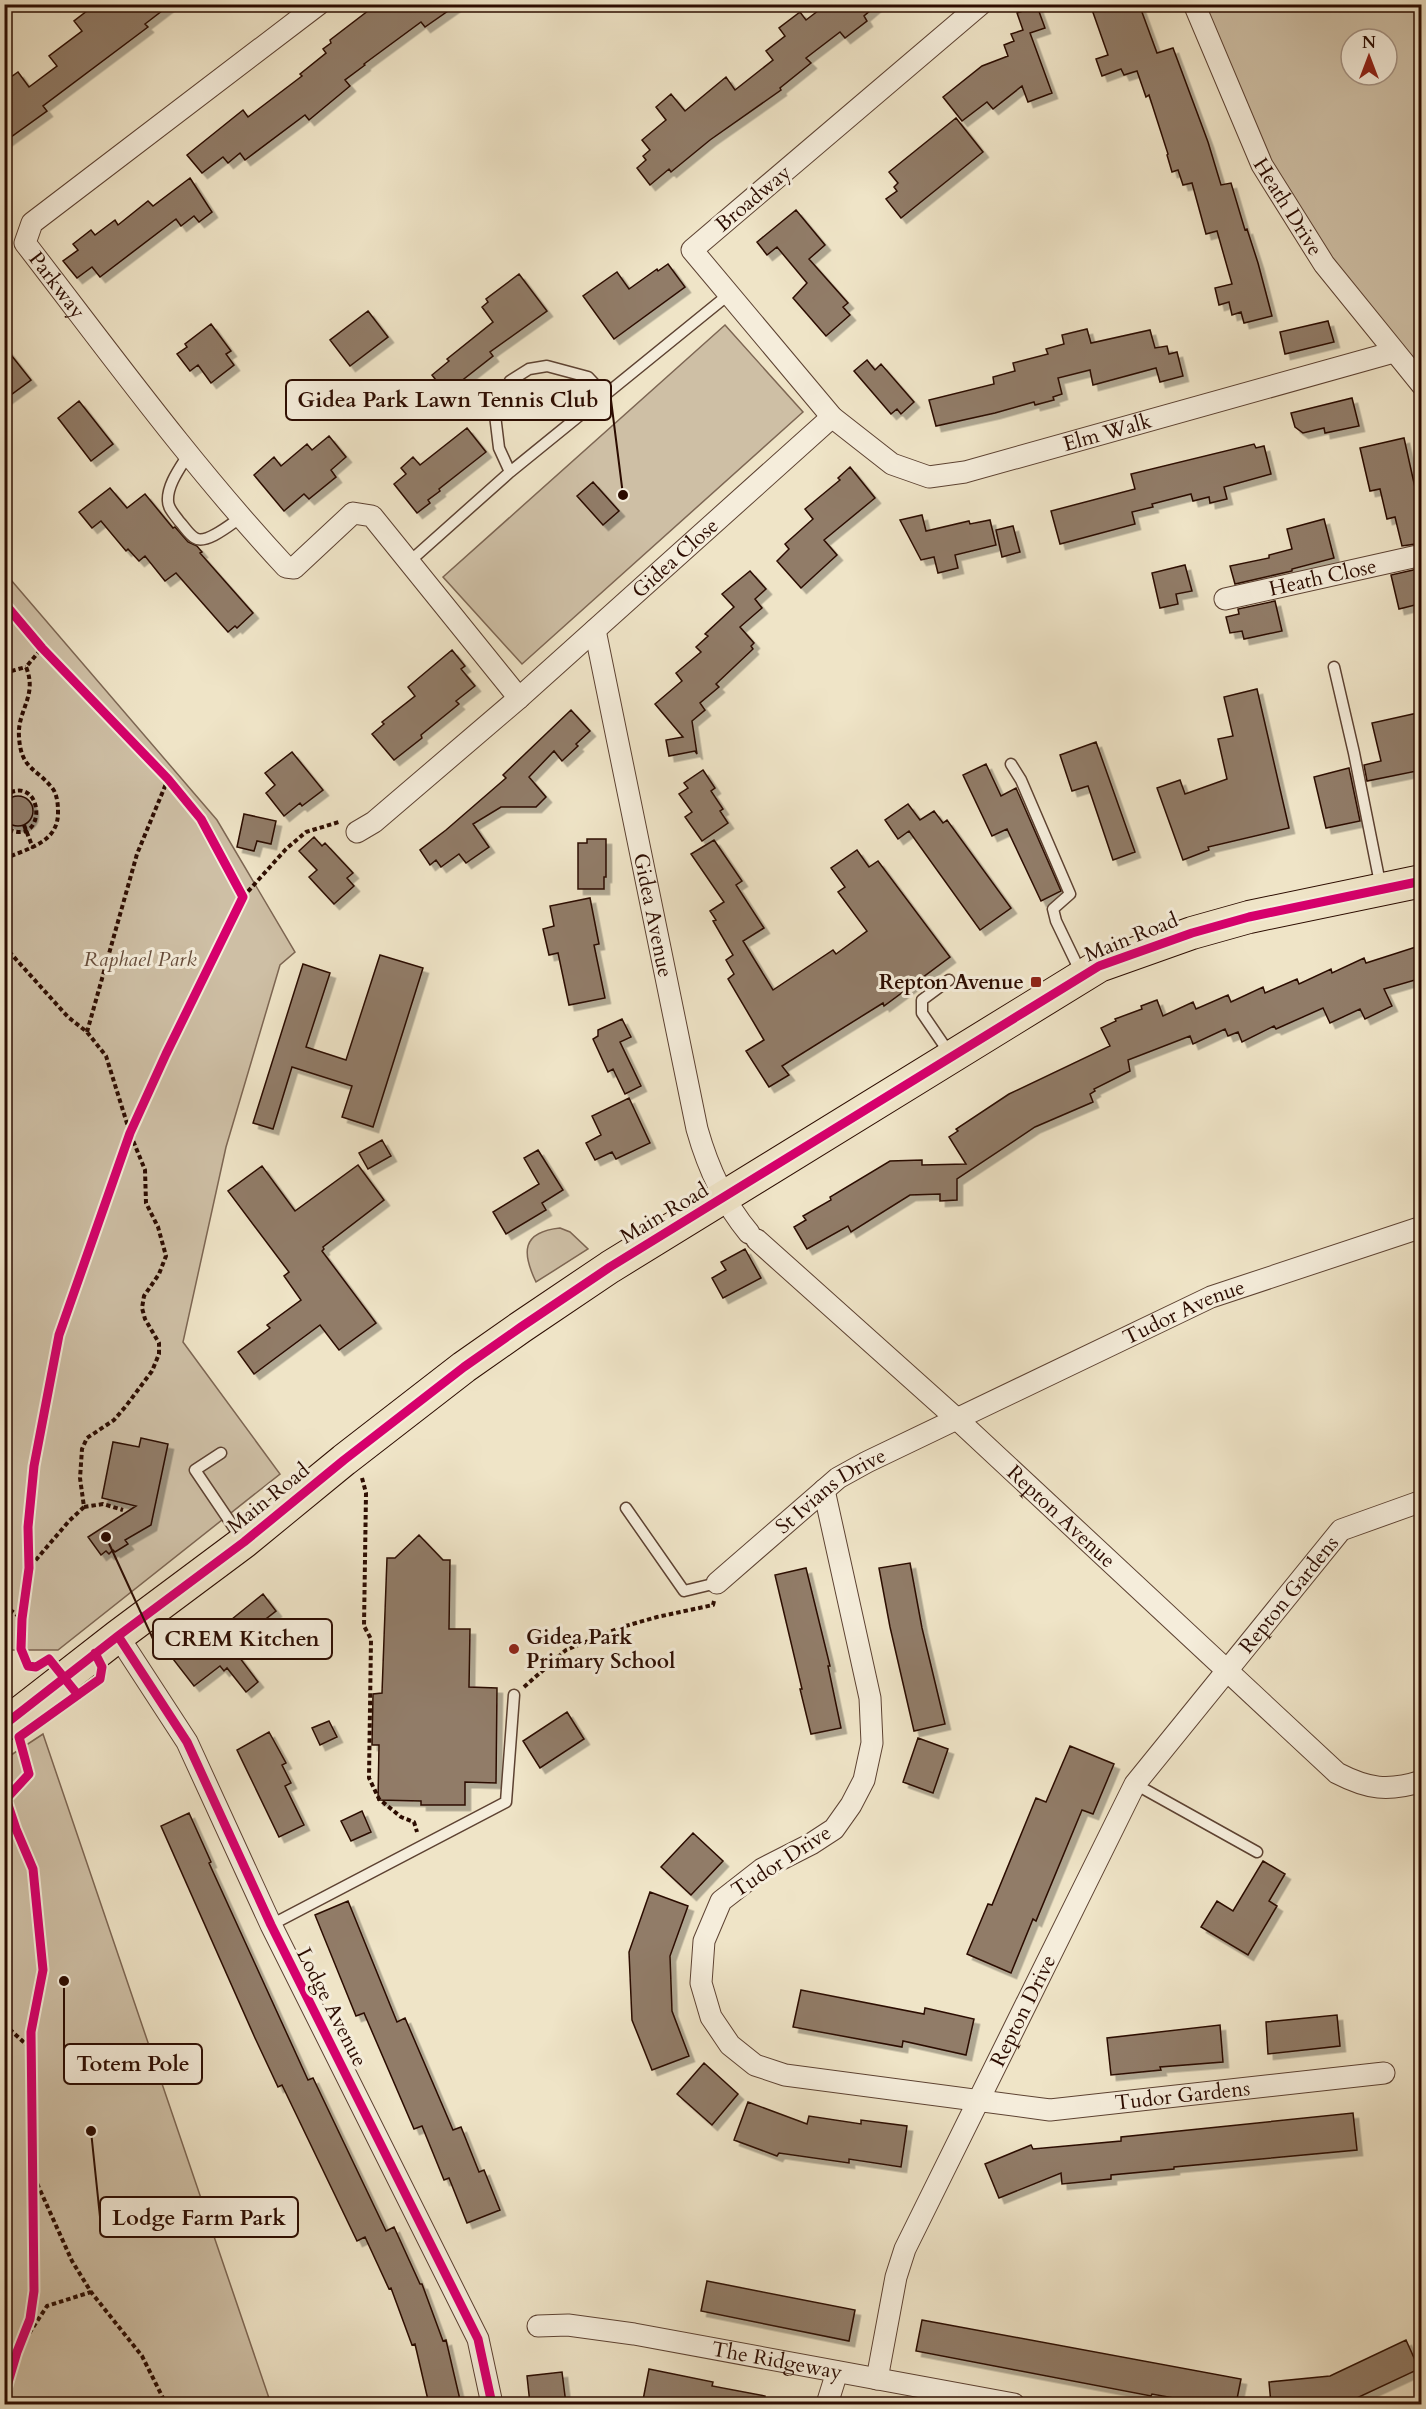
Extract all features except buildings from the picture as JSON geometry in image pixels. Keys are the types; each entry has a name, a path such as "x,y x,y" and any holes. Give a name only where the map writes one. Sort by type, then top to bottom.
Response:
{"main road":[{"name":"Main Road","path":"4,1725 244,1542 344,1460 464,1367 610,1267 1082,976 1099,966 1192,933 1249,917 1422,881"}],"street":[{"name":"Parkway","path":"320,4 32,223 25,243 189,455 240,518 285,567 294,568 353,513 372,516 409,562"},
{"name":"Broadway","path":"832,417 692,249 981,4"},
{"name":"Heath Drive","path":"1194,4 1262,165 1324,264 1422,385"},
{"name":"Elm Walk","path":"832,417 892,464 929,477 965,472 1394,352"},
{"name":"Gidea Close","path":"357,832 374,822 519,698 832,417"},
{"name":"Heath Close","path":"1225,599 1422,555"},
{"path":"409,562 519,698"},
{"name":"Gidea Avenue","path":"595,630 697,1130 706,1161 723,1198"},
{"name":"Repton Avenue","path":"723,1198 753,1236 958,1420 1337,1773 1358,1783 1378,1788 1395,1788 1422,1781"},
{"name":"Tudor Avenue","path":"958,1420 1211,1297 1422,1227"},
{"name":"St Ivians Drive","path":"717,1583 838,1478 958,1420"},
{"name":"Tudor Drive","path":"824,1490 870,1698 872,1743 864,1780 851,1805 834,1829 811,1845 762,1869 721,1901 704,1941 701,1983 711,2017 730,2045 755,2065 785,2075 980,2100"},
{"name":"Repton Gardens","path":"1227,1669 1341,1530 1422,1501"},
{"name":"Lodge Avenue","path":"118,1636 186,1742 271,1925 478,2339 492,2404"},
{"name":"Repton Drive","path":"877,2379 900,2263 1135,1784 1227,1669"},
{"name":"Tudor Gardens","path":"980,2100 1050,2110 1384,2073"},
{"name":"The Ridgeway","path":"538,2326 568,2325 633,2334 1014,2404"},
{"path":"827,2404 837,2372"}],"lane":[{"path":"409,562 510,472 728,295"},
{"path":"510,472 499,448 495,415 510,381 530,369 547,366 588,377 605,395"},
{"path":"189,455 174,478 169,492 167,502 176,518 194,538 203,540 220,532 240,518"},
{"path":"1334,667 1381,888"},
{"path":"1011,764 1021,780 1070,894 1053,909 1056,921 1082,976"},
{"path":"948,980 922,1000 922,1012 952,1057"},
{"path":"221,1453 195,1470 244,1542"},
{"path":"626,1508 684,1591 717,1583"},
{"path":"271,1925 506,1803 514,1695"},
{"path":"1135,1784 1257,1852"}],"path":[{"path":"35,639 50,656"},
{"path":"4,673 26,667 42,648"},
{"path":"4,859 45,841 54,831 58,818 58,802 53,790 26,764 21,751 20,722 31,688 26,667"},
{"path":"160,771 174,787"},
{"path":"87,1032 137,854 168,779"},
{"path":"4,796 14,791 23,792 35,800 38,814 36,821 18,832 4,827"},
{"path":"238,906 243,897 286,849 306,832 341,822 357,832"},
{"path":"25,827 33,848"},
{"path":"238,887 243,897"},
{"path":"4,946 68,1017 87,1032 106,1056 130,1133 145,1170 146,1203 158,1227 165,1249 164,1265 144,1296 142,1308 144,1319 159,1343 159,1354 152,1371 126,1406 114,1420 87,1438 82,1449 80,1478 84,1507"},
{"path":"125,1144 134,1123"},
{"path":"365,1483 364,1626 371,1639 369,1778 380,1799 401,1817 414,1822 422,1847"},
{"path":"28,1567 84,1507 103,1504 123,1510"},
{"path":"21,1624 23,1602"},
{"path":"4,1605 21,1624"},
{"path":"514,1695 566,1650 622,1627 713,1605"},
{"path":"4,2024 30,2048"},
{"path":"30,2059 31,2032"},
{"path":"31,2159 32,2193"},
{"path":"32,2170 72,2261 91,2292 142,2356 166,2404"},
{"path":"16,2356 47,2306 91,2292"},
{"path":"16,2356 32,2310"}],"green space":[{"path":"1194,5 1421,5 1421,385 1262,165"},
{"path":"725,325 803,412 522,664 443,577"},
{"name":"Raphael Park","path":"5,573 217,820 295,952 280,965 226,1147 183,1342 280,1474 58,1650 9,1650 5,1668"},
{"path":"560,1228 570,1232 588,1249 536,1282 528,1262 528,1246 538,1234"},
{"path":"43,1734 271,2404 5,2404 5,1759"}],"cycle path":[{"path":"4,603 42,648 168,779 201,819 243,897 130,1133 59,1335 34,1466 28,1527 29,1568 22,1619 21,1649 28,1666 36,1667 49,1659 78,1695"},
{"path":"4,1725 244,1542 344,1460 464,1367 521,1327 610,1267 1099,966 1192,933 1249,917 1422,881"},
{"path":"118,1636 187,1742 271,1925 478,2339 492,2404"},
{"path":"4,2396 30,2319 34,2291 31,2032 43,1970 33,1869 6,1799 29,1774 19,1737 100,1679 102,1667 95,1653"}],"place":[{"name":"Gidea Park Lawn Tennis Club","path":"623,495"},
{"name":"Repton Avenue","path":"1036,982"},
{"name":"CREM Kitchen","path":"106,1537"},
{"name":"Gidea Park Primary School","path":"514,1649"},
{"name":"Totem Pole","path":"64,1981"},
{"name":"Lodge Farm Park","path":"91,2131"}]}
